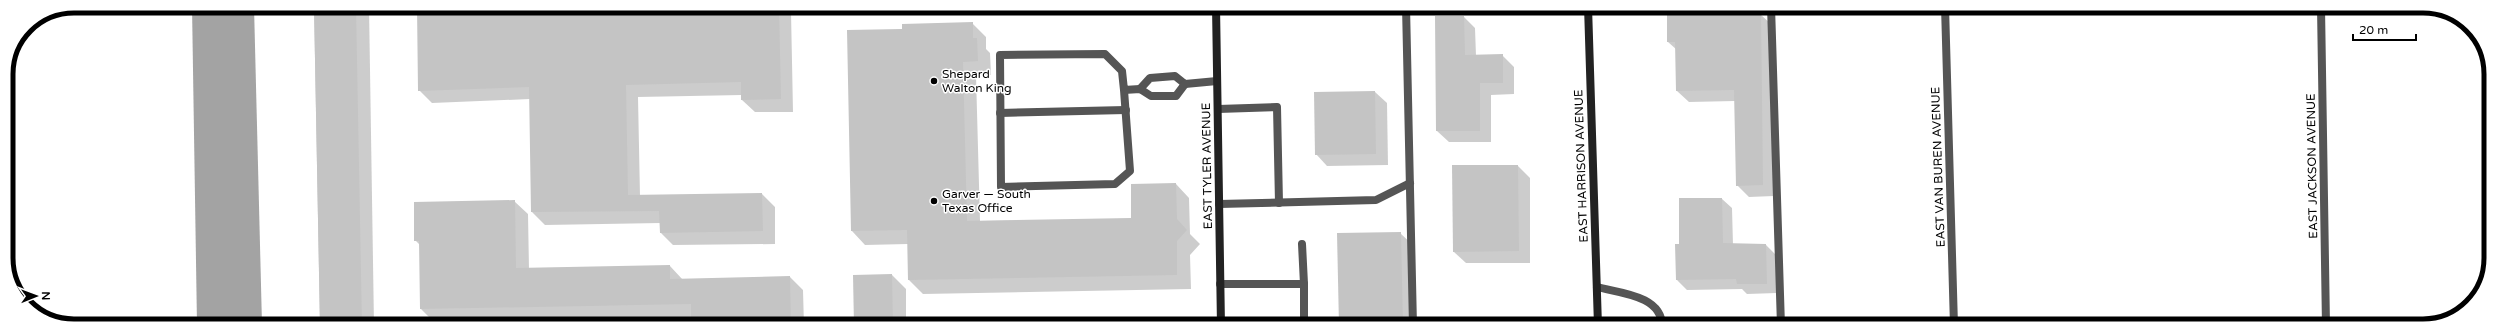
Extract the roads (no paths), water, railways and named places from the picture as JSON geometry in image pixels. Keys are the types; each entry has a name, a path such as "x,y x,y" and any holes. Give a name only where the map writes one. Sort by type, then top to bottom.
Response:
{"main road":[{"name":"EAST TYLER AVENUE","path":"1216,13 1221,319"},
{"name":"EAST HARRISON AVENUE","path":"1588,13 1598,319"}],"street":[{"path":"1406,13 1413,319"},
{"path":"1771,13 1781,319"},
{"name":"EAST VAN BUREN AVENUE","path":"1945,13 1954,319"},
{"name":"EAST JACKSON AVENUE","path":"2321,13 2326,319"},
{"path":"1105,54 1122,71 1126,110 1130,171 1115,184 1001,187 1000,55 1105,54"},
{"path":"1140,89 1150,78 1175,76 1185,84 1217,81"},
{"path":"1124,90 1140,89 1152,96 1176,96 1185,84"},
{"path":"1218,109 1277,107 1279,203"},
{"path":"1000,113 1126,110"},
{"path":"1219,204 1376,200 1410,183"},
{"path":"1302,244 1304,319"},
{"path":"1220,284 1304,284"},
{"path":"1597,287 1642,299 1654,306 1661,319"}],"place":[{"name":"Shepard Walton King","path":"934,81"},
{"name":"Garver — South Texas Office","path":"934,201"}]}
